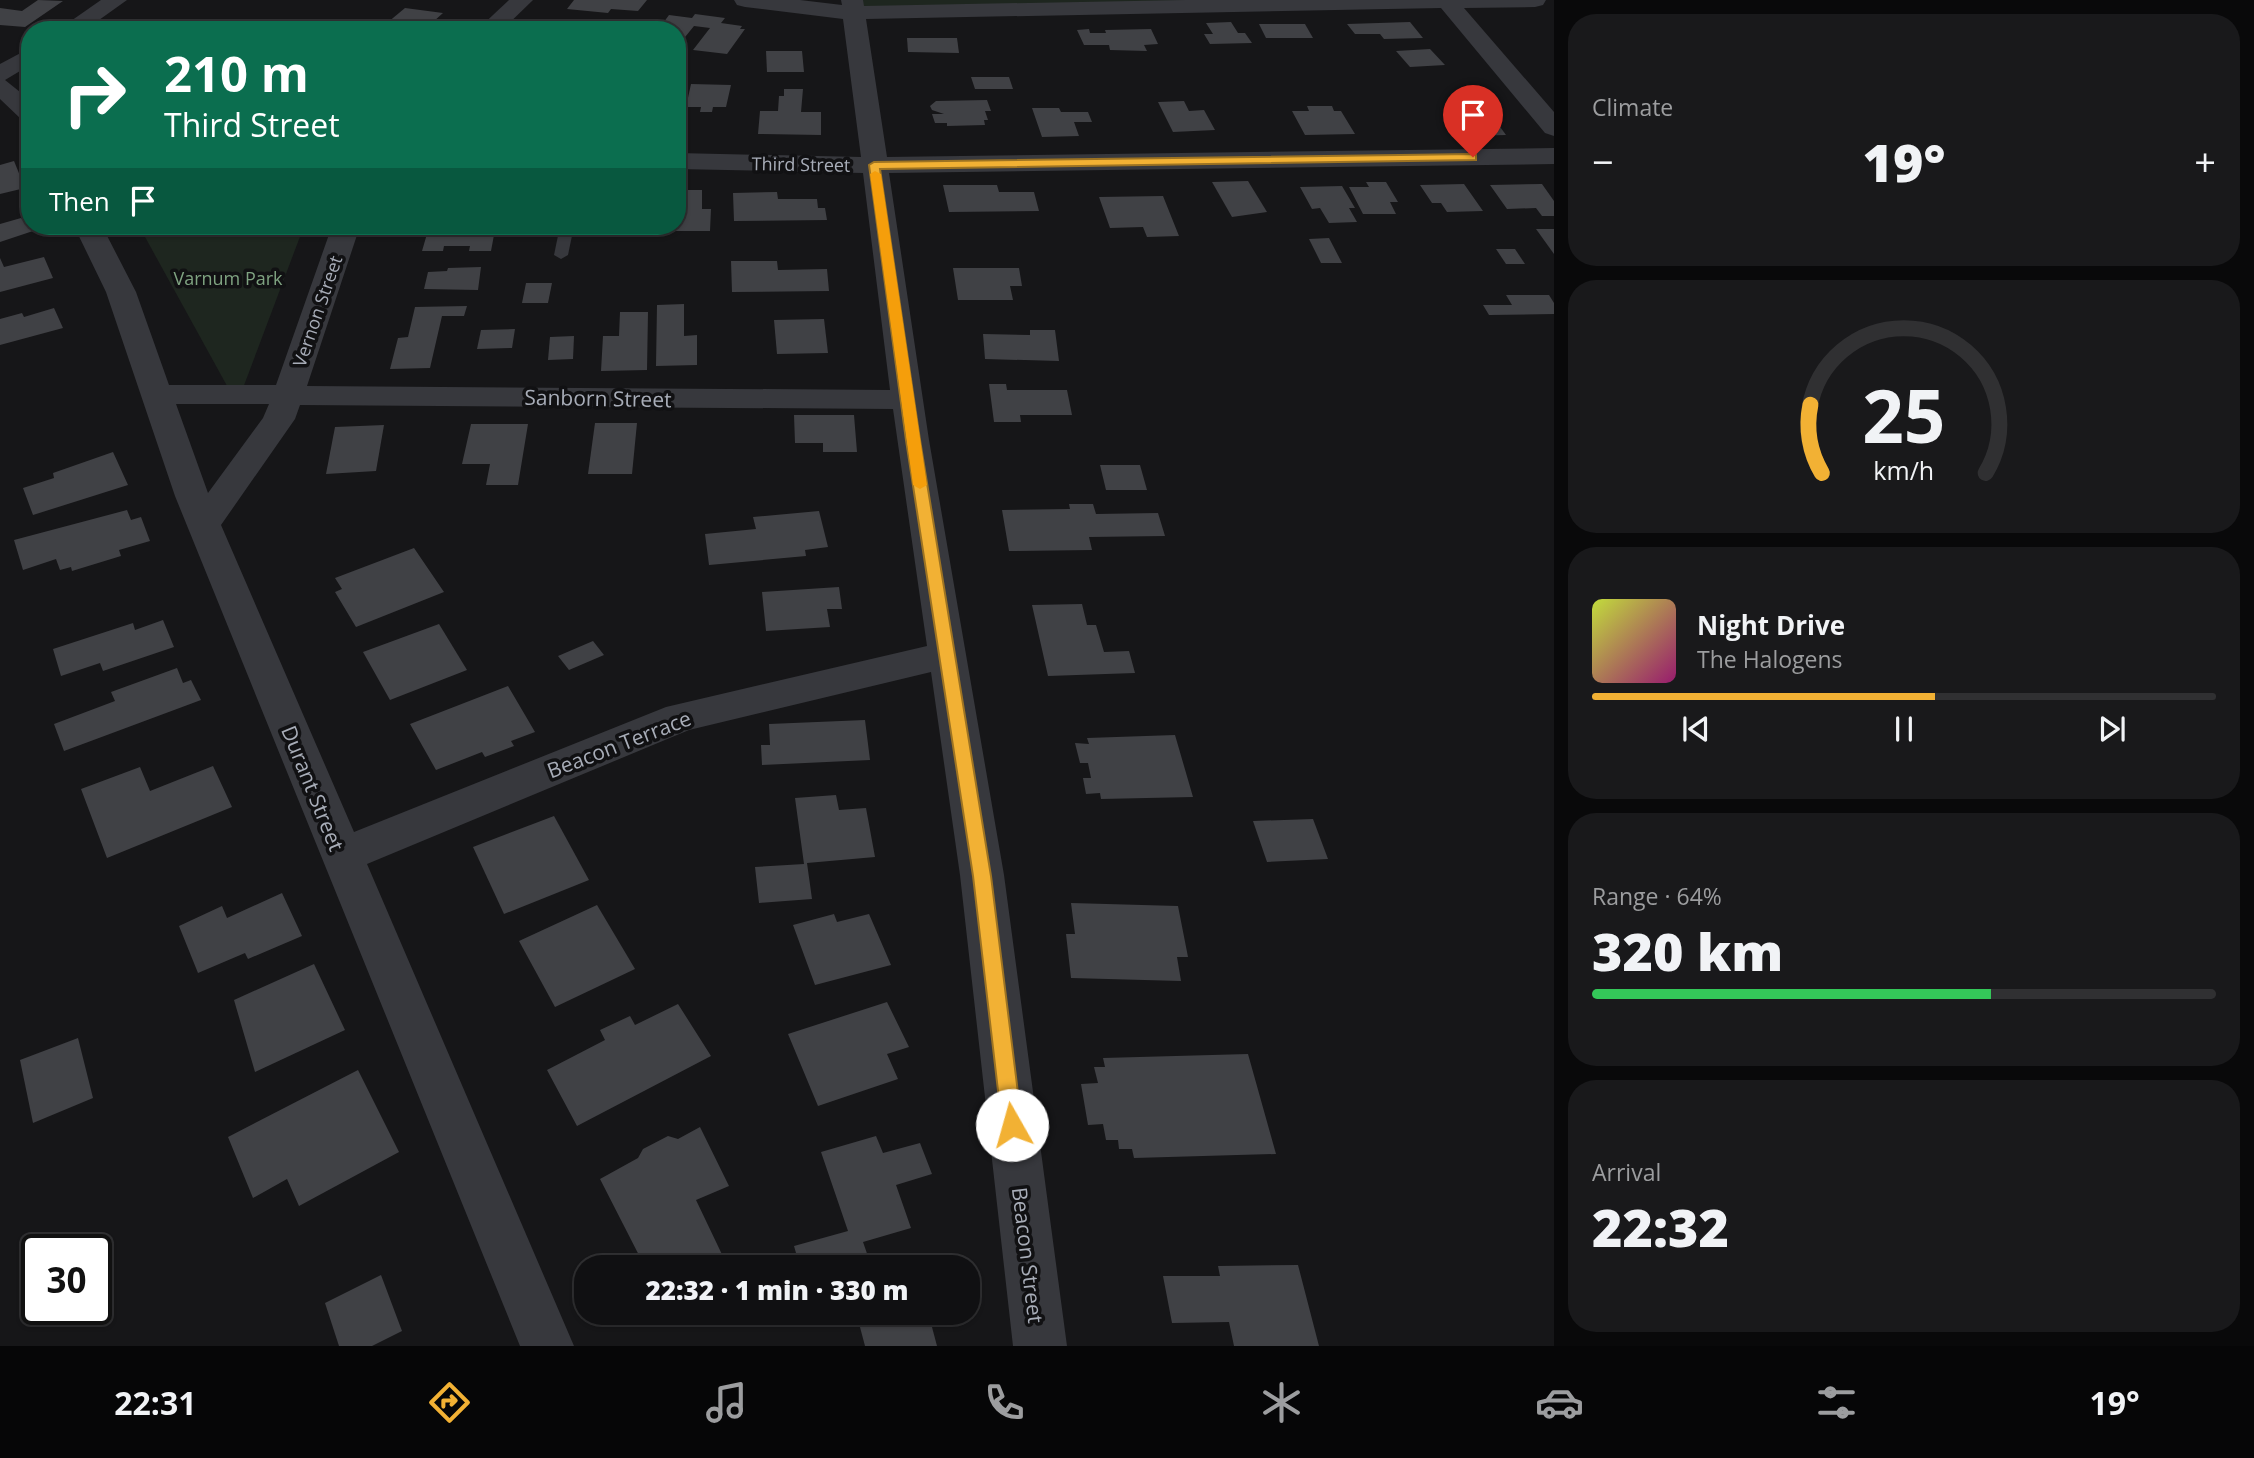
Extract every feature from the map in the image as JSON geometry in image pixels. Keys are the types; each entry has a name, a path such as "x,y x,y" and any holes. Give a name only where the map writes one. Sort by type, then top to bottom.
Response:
{"street":[{"path":"83,21 116,0"},
{"path":"498,21 522,0"},
{"path":"745,0 852,7 1535,0"},
{"path":"1447,2 1554,128"},
{"name":"Beacon Street","path":"852,7 908,400 982,876 1040,1346"},
{"path":"0,74 21,61"},
{"path":"0,80 21,84"},
{"path":"0,86 21,106"},
{"name":"Third Street","path":"686,161 874,165 1554,156"},
{"name":"Durant Street","path":"92,235 121,292 204,524 547,1346"},
{"name":"Vernon Street","path":"204,524 279,419 343,235"},
{"name":"Vernon Street","path":"156,394 288,395"},
{"name":"Sanborn Street","path":"288,395 908,400"},
{"name":"Beacon Terrace","path":"341,856 680,717 947,655"}],"lane":[{"path":"561,255 565,235"}],"green space":[{"path":"851,0 1535,0 853,13"},
{"name":"Varnum Park","path":"144,235 301,235 237,404"}],"building":[{"path":"38,0 63,1 34,21 21,21 21,27 0,25 0,8 22,11"},
{"path":"574,0 647,0 638,11 611,9 608,13 567,9"},
{"path":"405,8 443,13 434,21 389,21"},
{"path":"695,14 725,18 721,23 742,26 740,29 745,29 727,54 693,50 710,28 694,26 686,36 686,21 665,21 669,15 692,18"},
{"path":"1231,22 1238,33 1245,33 1252,43 1210,44 1204,34 1213,34 1206,23"},
{"path":"1410,22 1423,38 1384,39 1380,34 1355,34 1347,24"},
{"path":"1259,24 1305,24 1313,38 1266,38"},
{"path":"1089,29 1090,33 1106,33 1105,30 1151,29 1158,44 1144,45 1147,51 1110,50 1109,45 1084,45 1077,30"},
{"path":"907,38 957,38 959,53 908,52"},
{"path":"1430,49 1445,65 1410,67 1396,51"},
{"path":"766,51 802,51 804,72 767,72"},
{"path":"971,77 1009,77 1013,89 975,89"},
{"path":"691,84 731,85 726,107 713,107 712,112 700,112 701,107 686,107"},
{"path":"784,89 803,89 801,112 821,112 821,135 758,134 760,111 778,111 779,96 784,96"},
{"path":"987,100 991,111 985,111 988,120 984,120 985,125 947,126 947,123 935,123 932,114 944,114 932,110 930,106 936,101"},
{"path":"1184,101 1189,111 1204,110 1215,130 1173,132 1158,102"},
{"path":"1307,106 1332,106 1334,111 1341,111 1355,134 1305,135 1292,111 1309,111"},
{"path":"1032,108 1088,112 1092,122 1074,122 1079,136 1042,137"},
{"path":"1452,113 1490,113 1506,135 1467,136"},
{"path":"14,161 21,178 21,189 0,194 0,165"},
{"path":"1248,181 1267,212 1232,217 1212,182"},
{"path":"1366,182 1386,182 1398,202 1390,202 1396,214 1363,214 1349,187 1369,187"},
{"path":"1464,184 1483,211 1447,212 1441,203 1432,203 1420,185"},
{"path":"1542,184 1554,201 1554,216 1542,216 1536,208 1507,209 1490,185"},
{"path":"943,185 997,185 999,192 1034,192 1039,211 949,212"},
{"path":"1342,186 1355,208 1349,208 1357,222 1329,223 1320,208 1312,209 1300,187"},
{"path":"686,190 702,190 702,209 711,209 710,231 686,231"},
{"path":"777,192 778,199 817,199 818,208 825,208 827,220 734,221 733,193"},
{"path":"1163,196 1179,236 1147,237 1143,227 1110,228 1099,197"},
{"path":"21,218 21,235 0,242 0,224"},
{"path":"1536,229 1554,229 1554,254"},
{"path":"427,235 494,235 491,251 469,251 470,246 444,246 443,251 422,251"},
{"path":"1329,238 1342,263 1321,263 1309,239"},
{"path":"1496,249 1515,249 1525,264 1506,264"},
{"path":"44,257 53,278 0,292 0,258 4,267"},
{"path":"731,261 777,261 778,270 827,269 829,291 732,292"},
{"path":"481,267 478,290 424,289 428,272 447,271 448,268"},
{"path":"953,268 1019,268 1022,286 1010,286 1013,300 958,300"},
{"path":"526,283 552,283 548,303 522,303"},
{"path":"1506,295 1549,295 1554,303 1554,314 1489,315 1483,305 1512,305"},
{"path":"684,304 684,336 697,335 697,365 656,366 657,305"},
{"path":"467,306 464,316 442,316 430,368 390,369 398,338 408,337 415,307"},
{"path":"54,308 63,328 0,345 0,319 22,313 24,317"},
{"path":"620,312 648,312 647,370 601,371 603,336 619,336"},
{"path":"824,319 828,353 777,354 774,320"},
{"path":"515,329 512,348 477,349 481,330"},
{"path":"1030,330 1055,330 1059,361 985,359 983,334 1030,335"},
{"path":"574,336 573,359 548,360 550,337"},
{"path":"989,384 1006,384 1007,390 1067,390 1072,415 1020,415 1021,422 994,422"},
{"path":"794,415 854,415 857,452 823,452 823,443 795,443"},
{"path":"595,423 637,423 632,474 588,474"},
{"path":"471,424 528,424 518,485 486,485 490,464 462,464"},
{"path":"384,425 376,471 326,474 335,427"},
{"path":"113,452 128,485 33,515 23,488 54,478 53,473"},
{"path":"1100,465 1140,465 1147,490 1106,490"},
{"path":"1069,504 1093,504 1096,514 1158,513 1165,536 1089,537 1092,550 1009,551 1002,510 1070,509"},
{"path":"127,510 131,520 141,517 150,541 119,550 121,556 72,571 71,567 60,570 56,559 23,570 14,540"},
{"path":"819,511 828,547 805,550 806,556 709,565 705,534 756,529 753,517"},
{"path":"414,548 444,592 356,627 335,592 342,589 335,578"},
{"path":"839,587 842,609 827,609 830,627 766,631 762,592"},
{"path":"1082,604 1087,625 1096,625 1104,652 1129,651 1135,673 1048,676 1032,605"},
{"path":"163,620 174,647 103,671 100,663 61,676 53,649 133,623 135,630"},
{"path":"439,624 467,670 390,700 363,652"},
{"path":"593,641 604,655 569,670 558,656"},
{"path":"177,668 183,683 191,680 201,700 64,751 54,724 115,701 111,692"},
{"path":"508,686 535,732 511,741 514,746 485,757 482,752 436,770 410,724"},
{"path":"865,720 870,760 762,765 761,745 770,745 769,724"},
{"path":"1175,735 1193,797 1101,799 1100,793 1086,794 1083,778 1091,778 1088,763 1080,763 1075,743 1089,744 1087,738"},
{"path":"213,766 232,807 107,858 81,789 140,767 150,791"},
{"path":"836,795 839,810 866,808 875,857 807,863 812,899 759,903 755,867 804,864 795,798"},
{"path":"554,816 589,880 504,914 473,847"},
{"path":"1313,819 1328,859 1267,862 1253,821"},
{"path":"282,893 302,936 248,959 245,953 198,973 179,926 222,906 227,918"},
{"path":"1071,903 1178,906 1188,957 1177,957 1181,981 1071,978 1066,934 1075,934"},
{"path":"597,905 635,969 555,1007 519,941"},
{"path":"834,914 837,922 869,914 891,965 815,985 793,925"},
{"path":"314,964 345,1030 255,1072 234,1000"},
{"path":"887,1002 909,1047 887,1054 898,1079 818,1106 788,1034"},
{"path":"678,1004 711,1056 577,1126 547,1070 605,1040 600,1030 630,1016 635,1025"},
{"path":"78,1038 93,1098 33,1123 20,1060"},
{"path":"1248,1054 1276,1154 1134,1158 1132,1149 1119,1149 1118,1140 1106,1140 1103,1124 1088,1125 1081,1084 1098,1083 1094,1067 1105,1067 1103,1058"},
{"path":"358,1070 399,1152 299,1206 287,1179 253,1198 228,1137"},
{"path":"700,1127 729,1186 696,1200 722,1255 639,1255 600,1179 638,1158 643,1149 668,1136 678,1139"},
{"path":"876,1136 883,1153 920,1143 932,1174 896,1185 911,1228 863,1242 868,1255 797,1255 794,1246 848,1231 821,1152"},
{"path":"1298,1265 1319,1346 1234,1346 1229,1322 1172,1323 1163,1276 1220,1276 1218,1266"},
{"path":"381,1275 402,1331 372,1346 339,1346 325,1303"},
{"path":"859,1325 931,1325 937,1346 865,1346"}],"slow traffic":[{"path":"875,174 920,485"}],"route":[{"path":"1012,1125 982,876 913,440 874,165 1473,157"}]}
